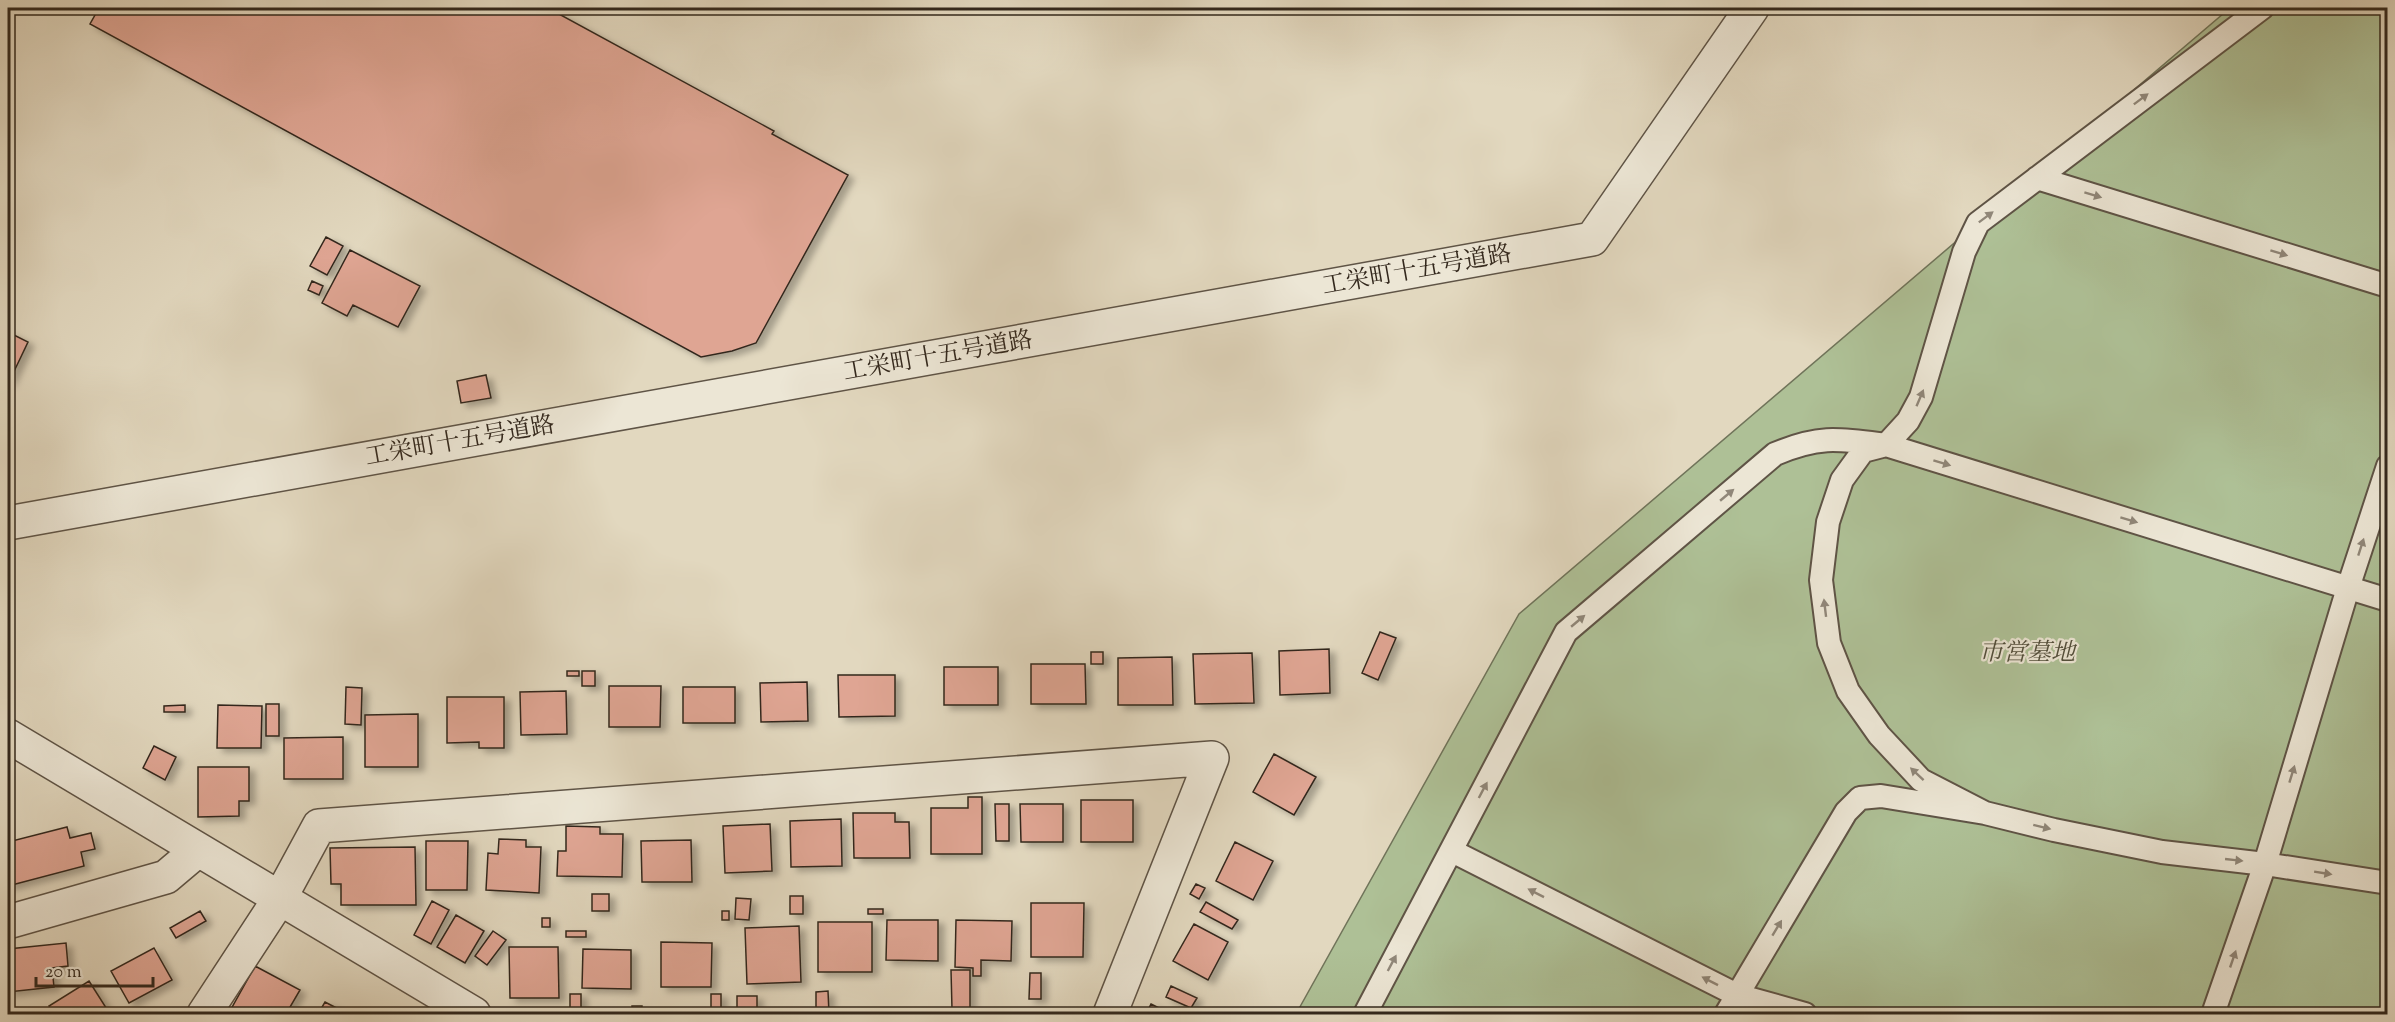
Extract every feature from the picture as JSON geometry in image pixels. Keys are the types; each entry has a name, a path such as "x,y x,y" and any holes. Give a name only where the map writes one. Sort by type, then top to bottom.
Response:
{"street":[{"name":"工栄町十五号道路","path":"8,524 1592,239 1752,8"},
{"path":"8,736 474,1014"},
{"path":"204,1014 280,898 319,826 1212,758 1110,1014"},
{"path":"8,922 166,877 198,850"}],"lane":[{"path":"1985,813 1921,780 1879,735 1848,691 1829,643 1821,580 1828,522 1842,480 1863,451 1886,445 1908,421 1921,397 1964,252 1978,223 2262,8"},
{"path":"2037,178 2388,286"},
{"path":"1365,1014 1566,632 1775,454 1794,446 1824,439 1886,445 2388,600"},
{"path":"2214,1014 2265,864 2348,588 2388,466"},
{"path":"1726,1014 1846,812 1860,798 1881,796 1985,813 2162,852 2265,864 2388,883"},
{"path":"1452,851 1737,995 1805,1014"}],"green space":[{"name":"市営墓地","path":"2230,8 2387,8 2387,1014 1296,1014 1519,614"}],"building":[{"path":"99,8 548,8 774,131 772,134 848,175 756,343 732,351 701,357 90,24"},
{"path":"326,237 343,246 327,275 310,266"},
{"path":"350,250 420,286 398,327 353,305 347,316 322,303"},
{"path":"312,281 323,286 319,295 308,290"},
{"path":"8,332 28,342 8,384"},
{"path":"486,375 491,398 461,403 457,381"},
{"path":"1380,632 1396,638 1378,680 1362,673"},
{"path":"1329,649 1330,693 1280,695 1279,651"},
{"path":"1091,652 1103,652 1103,664 1091,664"},
{"path":"1252,653 1254,703 1195,704 1193,654"},
{"path":"1172,657 1173,705 1118,705 1118,658"},
{"path":"1031,664 1085,664 1086,704 1031,704"},
{"path":"944,667 998,667 998,705 944,705"},
{"path":"567,671 579,671 579,676 567,676"},
{"path":"582,671 595,671 595,686 582,686"},
{"path":"838,675 895,675 895,716 839,717"},
{"path":"807,682 808,721 761,722 760,683"},
{"path":"609,686 661,686 660,727 609,727"},
{"path":"346,687 362,688 361,725 345,724"},
{"path":"683,687 735,687 735,723 683,723"},
{"path":"566,691 567,734 521,735 520,692"},
{"path":"447,697 504,697 504,748 479,748 479,742 447,743"},
{"path":"266,704 279,704 279,736 266,736"},
{"path":"185,705 185,712 164,712 164,706"},
{"path":"218,705 262,706 261,748 217,748"},
{"path":"418,714 418,767 365,767 365,715"},
{"path":"343,737 343,779 284,779 284,738"},
{"path":"154,746 176,757 165,780 143,768"},
{"path":"1274,754 1316,777 1294,815 1253,792"},
{"path":"198,767 249,767 249,801 239,801 239,816 198,817"},
{"path":"968,797 982,797 982,854 931,854 931,808 968,808"},
{"path":"1081,800 1133,800 1133,842 1081,842"},
{"path":"995,804 1009,804 1009,841 996,841"},
{"path":"1020,804 1063,804 1063,842 1021,842"},
{"path":"853,813 895,813 895,822 909,822 910,858 854,858"},
{"path":"841,819 842,866 791,867 790,821"},
{"path":"770,824 772,871 725,873 723,826"},
{"path":"566,826 600,827 600,834 623,834 622,877 557,876 558,851 566,851"},
{"path":"67,827 70,838 91,833 95,849 81,852 84,866 8,886 8,842"},
{"path":"499,839 526,840 526,847 541,847 539,893 486,890 488,853 498,854"},
{"path":"691,840 692,882 642,882 641,841"},
{"path":"426,841 468,841 467,890 426,890"},
{"path":"1235,842 1273,861 1253,900 1216,881"},
{"path":"415,847 416,905 341,905 341,884 331,884 330,848"},
{"path":"1196,884 1205,888 1199,899 1190,894"},
{"path":"592,894 609,894 609,911 592,911"},
{"path":"790,896 803,896 803,914 790,914"},
{"path":"736,898 751,899 749,920 735,919"},
{"path":"432,901 449,910 431,944 414,935"},
{"path":"1206,902 1238,920 1232,929 1200,912"},
{"path":"1031,903 1084,903 1083,957 1031,957"},
{"path":"868,909 883,909 883,914 868,914"},
{"path":"200,911 206,921 176,938 170,928"},
{"path":"722,911 729,911 729,920 722,920"},
{"path":"456,915 484,931 465,963 437,947"},
{"path":"542,918 550,918 550,927 542,927"},
{"path":"887,920 938,920 938,961 886,960"},
{"path":"956,920 1012,921 1011,961 981,960 981,976 973,976 973,968 955,967"},
{"path":"818,922 872,922 872,972 818,972"},
{"path":"1194,924 1228,942 1208,980 1173,961"},
{"path":"799,926 801,982 747,984 745,928"},
{"path":"493,931 506,940 487,965 475,956"},
{"path":"566,931 586,931 586,937 566,937"},
{"path":"661,942 712,943 711,987 661,987"},
{"path":"66,943 68,966 52,968 54,987 8,992 8,949"},
{"path":"509,947 558,947 559,998 510,998"},
{"path":"154,948 172,980 129,1003 111,971"},
{"path":"583,949 631,950 631,989 582,988"},
{"path":"255,966 300,990 286,1014 237,1014 230,1011"},
{"path":"951,970 970,970 970,1009 952,1009"},
{"path":"1030,973 1041,973 1041,999 1029,999"},
{"path":"89,981 110,1014 55,1014 49,1006"},
{"path":"1171,986 1197,998 1191,1008 1166,997"},
{"path":"828,991 829,1014 816,1014 816,992"},
{"path":"570,994 581,994 581,1014 570,1014"},
{"path":"711,994 721,994 721,1014 711,1014"},
{"path":"737,996 757,996 757,1014 737,1013"},
{"path":"325,1002 348,1014 318,1014"},
{"path":"1151,1004 1171,1014 1146,1014"},
{"path":"632,1006 642,1006 642,1014 632,1014"}]}
